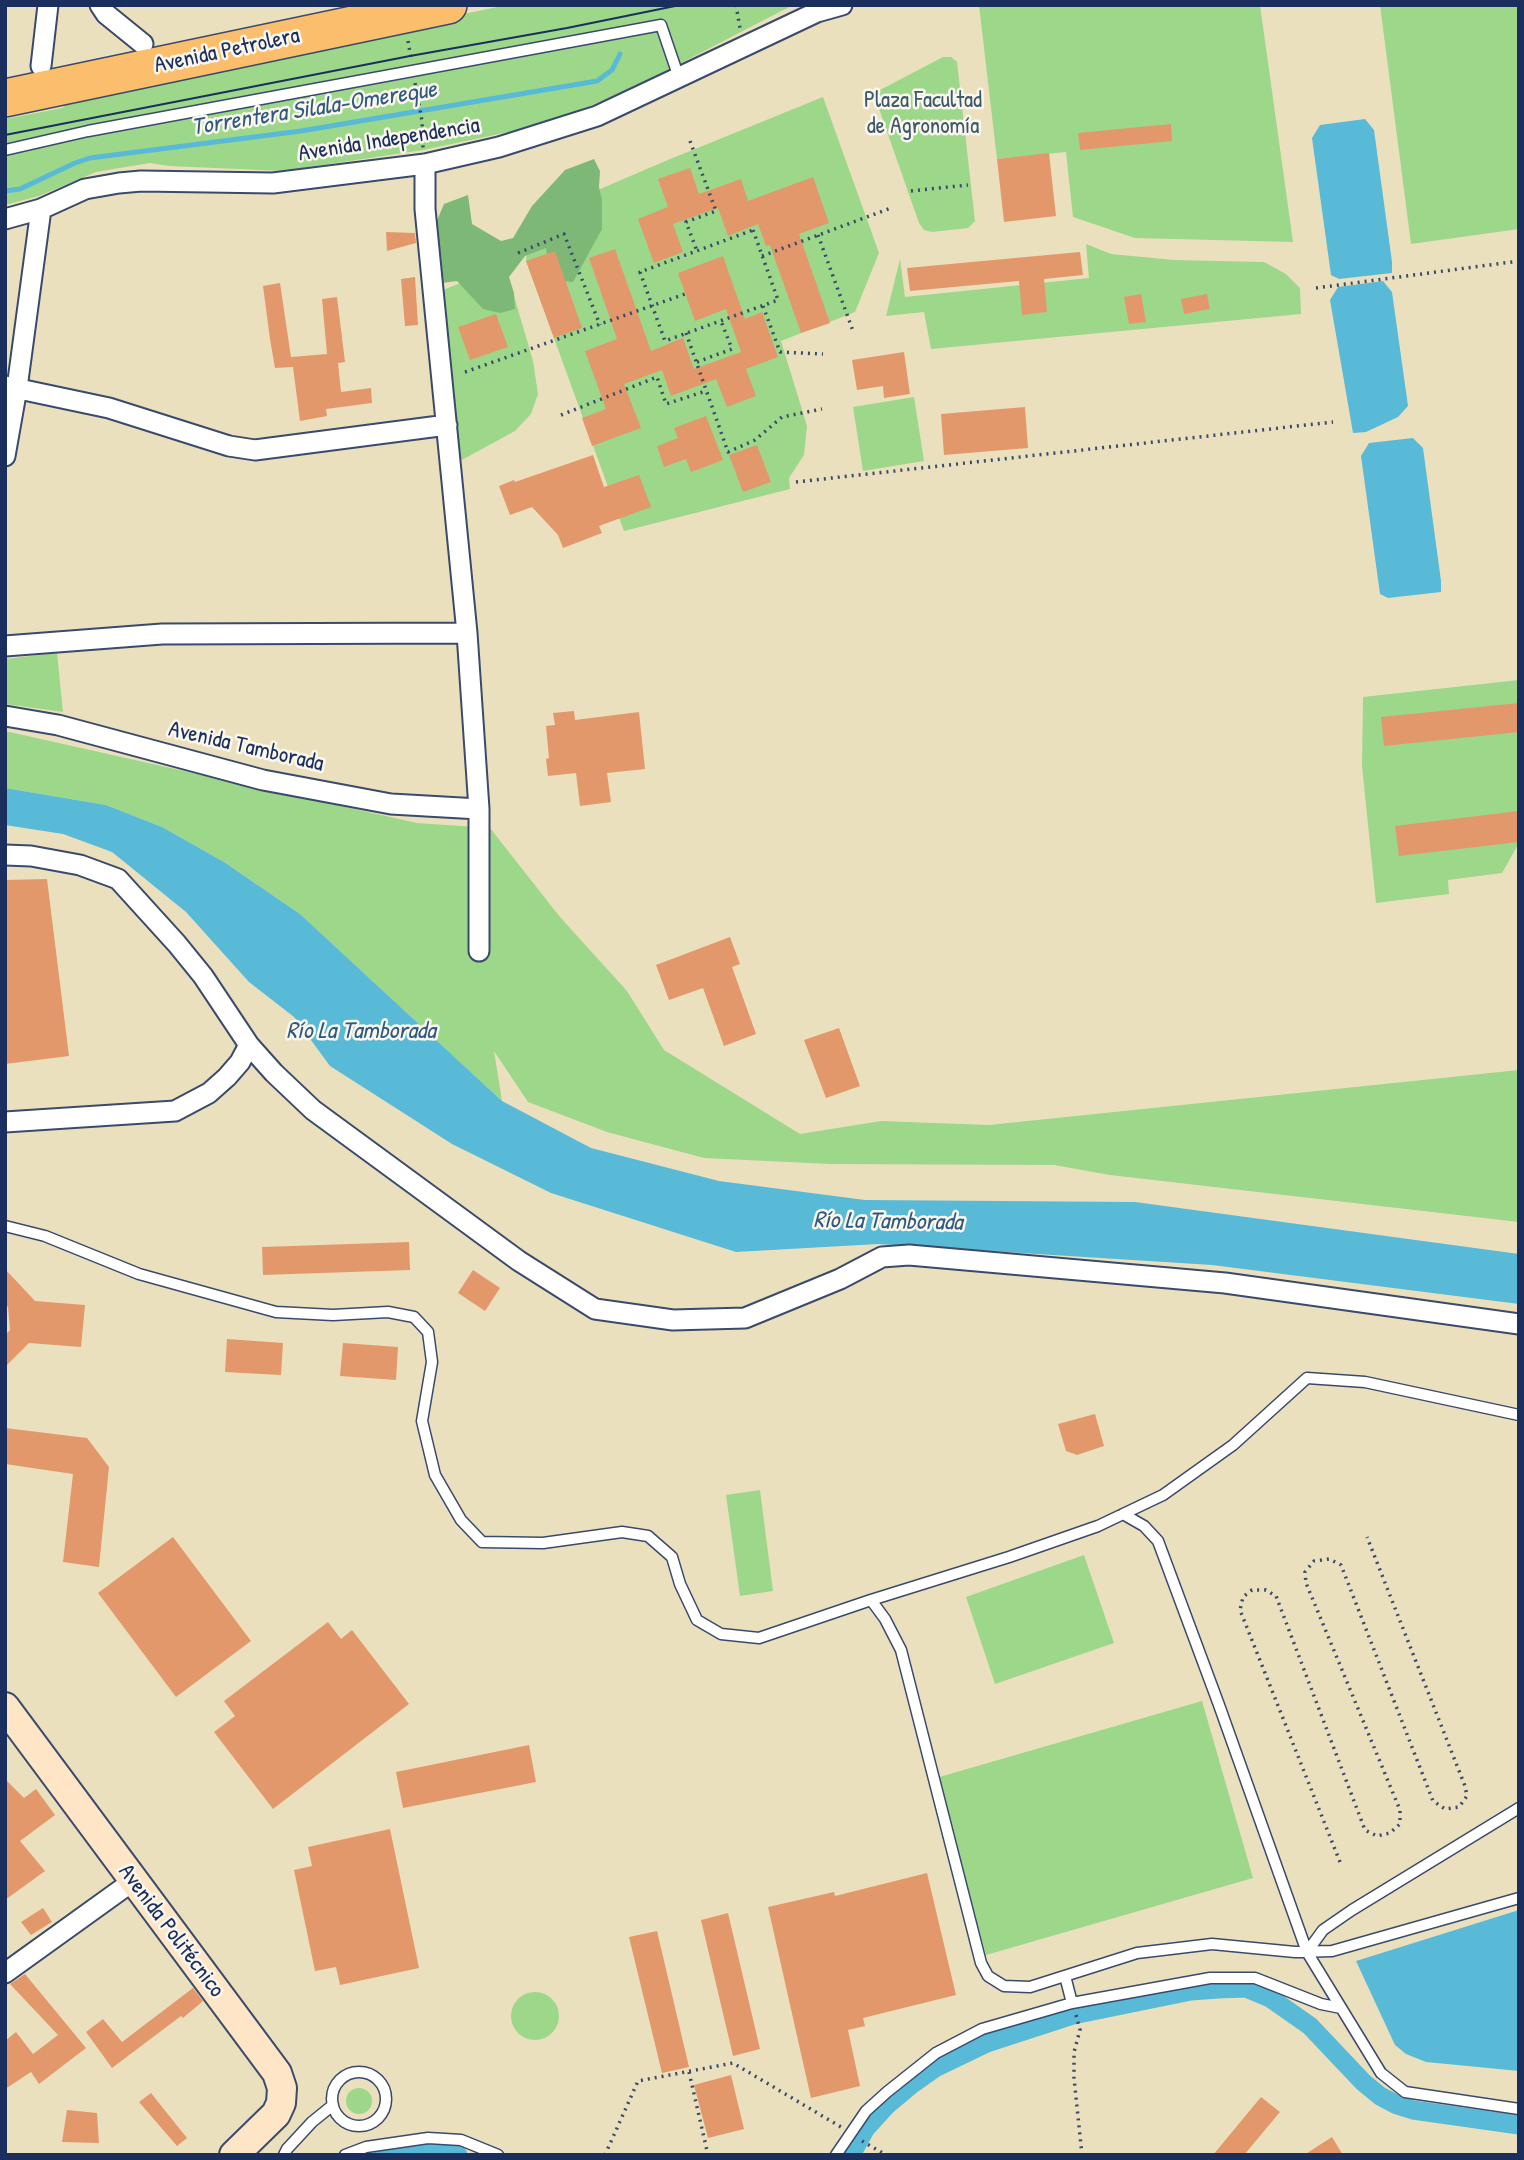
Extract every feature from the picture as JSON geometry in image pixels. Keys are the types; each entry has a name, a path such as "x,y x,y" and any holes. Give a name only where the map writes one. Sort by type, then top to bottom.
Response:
{"highway":[{"name":"Avenida Petrolera","path":"5,73 333,5"},
{"name":"Avenida Petrolera","path":"5,97 448,5"}],"main road":[{"name":"Avenida Politécnico","path":"5,1707 276,2073 282,2088 281,2104 276,2114 234,2155"}],"street":[{"path":"41,66 48,5"},
{"path":"100,5 106,14 143,44"},
{"name":"Avenida Independencia","path":"5,219 41,209 86,189 119,183 273,183 425,164 499,147 597,116 817,12 842,5"},
{"path":"425,164 425,209 467,633 479,809 479,951"},
{"path":"5,456 11,387 41,209"},
{"path":"11,387 109,408 229,446 255,450 447,425"},
{"path":"5,646 162,634 467,633"},
{"name":"Avenida Tamborada","path":"5,716 58,724 263,780 391,804 479,809"},
{"path":"5,855 31,856 80,865 118,879 203,976 249,1045 313,1110 519,1261 595,1309 673,1320 746,1318 840,1279 882,1257 909,1255 1225,1283 1519,1324"},
{"path":"5,1122 175,1111 209,1093 227,1077 240,1062 249,1045"},
{"path":"5,1973 134,1881"}],"lane":[{"path":"5,150 102,129 661,25 679,78"},
{"path":"5,1226 45,1236 139,1274 276,1312 333,1315 388,1312 414,1317 428,1332 432,1362 422,1421 435,1475 461,1520 482,1542 542,1543 622,1532 648,1536 672,1558 696,1620 721,1634 758,1638 1098,1526 1163,1495 1233,1445 1307,1378 1365,1382 1519,1415"},
{"path":"1123,1514 1144,1526 1158,1541 1307,1952 1381,2073 1405,2092 1519,2109"},
{"path":"871,1600 885,1619 901,1650 981,1964 988,1976 1004,1986 1030,1987 1137,1953 1212,1944 1307,1952 1332,1951 1519,1898"},
{"path":"1307,1952 1323,1930 1352,1910 1519,1808"},
{"path":"1065,1976 1074,2007"},
{"path":"836,2155 866,2111 936,2053 982,2029 1210,1979 1255,1978 1321,2004 1341,2008"},
{"path":"352,2073 370,2074 382,2083 386,2090 385,2108 381,2116 367,2126 358,2127 342,2120 333,2105 336,2085 352,2073"},
{"path":"284,2155 286,2149 312,2122 333,2105"},
{"path":"345,2155 366,2147 428,2138 461,2140 498,2155"}],"path":[{"path":"418,98 425,164"},
{"path":"690,141 716,211 686,222 696,251"},
{"path":"911,191 968,185"},
{"path":"762,256 891,208"},
{"path":"753,230 762,256 778,300 665,341 640,272 753,230"},
{"path":"518,253 565,234 600,325"},
{"path":"818,235 853,331"},
{"path":"1316,288 1519,261"},
{"path":"466,372 685,295"},
{"path":"763,306 780,352 823,354"},
{"path":"696,362 732,349 721,321"},
{"path":"686,333 727,452 755,440 782,416 822,408"},
{"path":"561,415 657,377 666,404 706,391"},
{"path":"796,482 1333,422"},
{"path":"1340,1862 1240,1610 1243,1597 1252,1590 1266,1590 1276,1595 1365,1830 1377,1836 1390,1833 1399,1824 1400,1810 1306,1583 1306,1572 1314,1561 1329,1559 1340,1565 1433,1801 1445,1809 1459,1807 1467,1796 1367,1536"},
{"path":"1074,2007 1080,2030 1073,2052 1082,2155"},
{"path":"605,2155 638,2081 733,2063 851,2133"},
{"path":"689,2072 708,2155"},
{"path":"865,2142 880,2155"},
{"path":"873,2148 886,2155"}],"green space":[{"path":"507,5 793,5 629,90 542,125 423,150 283,171 150,163 96,172 39,196 5,205 5,119 62,108 78,94"},
{"path":"979,5 1260,5 1293,242 1135,238 1073,217 1066,152 997,159"},
{"path":"1380,5 1519,5 1519,229 1411,244"},
{"name":"Plaza Facultad de Agronomía","path":"943,57 951,57 957,62 975,221 968,228 932,232 924,230 919,223 876,95 880,90"},
{"path":"823,97 879,253 855,312 781,341 807,426 804,455 789,478 790,489 624,531 526,261 527,241 570,202"},
{"path":"594,159 600,171 602,229 573,282 555,280 549,267 546,248 525,256 509,277 515,309 500,313 483,309 457,281 427,285 422,256 444,204 468,195 472,224 501,241 513,238 532,206 565,170"},
{"path":"1086,244 1111,254 1174,260 1264,262 1286,274 1300,288 1301,314 931,349 924,312 886,316 900,259 905,297 1089,278"},
{"path":"505,265 533,361 538,394 531,414 515,431 458,462 443,290"},
{"path":"914,397 924,461 863,471 853,407"},
{"path":"57,653 63,712 5,704 5,659"},
{"path":"1519,680 1519,843 1502,873 1448,880 1449,894 1376,903 1362,766 1363,697"},
{"path":"5,731 417,823 490,828 560,917 627,991 664,1050 800,1134 881,1121 989,1125 1519,1070 1519,1222 1110,1175 1054,1165 830,1164 704,1158 607,1132 528,1102 494,1051 502,1101 300,914 224,862 162,827 106,805 5,788"},
{"path":"760,1490 773,1591 740,1596 726,1495"},
{"path":"1084,1555 1114,1643 995,1684 966,1597"},
{"path":"1202,1701 1253,1878 986,1955 936,1778"},
{"path":"535,1992 544,1993 552,1999 558,2007 558,2025 552,2033 544,2039 535,2040 526,2039 518,2033 512,2025 511,2016 512,2007 518,1999 526,1993"},
{"path":"359,2088 368,2092 372,2101 368,2110 359,2114 350,2110 346,2101 350,2092"}],"water":[{"path":"1365,119 1374,130 1392,273 1339,279 1331,275 1312,138 1320,125"},
{"path":"1383,281 1392,292 1408,406 1398,417 1366,432 1353,433 1330,300 1338,287"},
{"path":"1413,438 1423,448 1441,592 1388,598 1380,594 1361,456 1369,443"},
{"name":"Río La Tamborada","path":"5,788 106,805 162,827 224,862 300,914 502,1101 591,1148 719,1181 865,1200 1135,1202 1519,1254 1519,1304 1212,1265 878,1244 736,1252 551,1193 452,1144 330,1066 294,1017 249,982 186,912 112,852 63,834 5,825"},
{"path":"1519,1910 1519,2071 1426,2062 1406,2054 1395,2045 1356,1961"}],"building":[{"path":"1171,124 1172,141 1080,150 1078,133"},
{"path":"1049,153 1056,216 1004,222 997,159"},
{"path":"690,168 699,194 741,179 748,201 813,177 829,223 799,234 830,323 801,333 770,245 766,246 758,224 728,236 718,208 673,224 683,252 654,263 638,219 668,207 658,179"},
{"path":"386,232 415,233 416,243 387,251"},
{"path":"615,249 651,351 683,338 694,369 741,352 726,309 695,321 678,273 723,256 745,319 762,312 778,357 746,369 756,396 727,407 716,379 671,396 662,370 624,384 641,428 592,446 582,418 606,409 585,351 617,339 589,258"},
{"path":"555,251 582,328 554,338 526,261"},
{"path":"1080,252 1083,275 1044,279 1047,312 1022,315 1019,281 910,291 907,268"},
{"path":"415,277 418,325 405,326 401,279"},
{"path":"280,283 292,364 291,357 327,354 322,299 337,297 345,362 338,363 341,392 371,388 372,403 326,409 327,416 300,421 293,367 275,368 270,339 263,286"},
{"path":"1141,294 1146,322 1129,324 1124,297"},
{"path":"1207,294 1210,309 1184,314 1181,299"},
{"path":"496,314 508,347 470,360 458,327"},
{"path":"904,352 910,394 884,398 883,386 857,390 852,360"},
{"path":"1025,407 1028,448 944,455 941,414"},
{"path":"706,416 723,460 691,472 686,459 664,467 657,446 678,438 674,428"},
{"path":"757,445 771,482 743,492 729,455"},
{"path":"593,455 604,487 639,475 651,507 599,526 602,533 563,548 558,535 532,507 510,515 499,486"},
{"path":"1519,703 1519,732 1384,746 1381,717"},
{"path":"574,711 575,720 639,712 645,769 607,773 611,802 580,806 576,773 548,776 546,726 555,725 553,713"},
{"path":"1519,811 1519,842 1399,856 1395,826"},
{"path":"47,879 69,1056 5,1064 5,880"},
{"path":"730,937 740,964 732,967 756,1034 724,1046 703,988 669,1000 656,965"},
{"path":"839,1028 860,1086 826,1098 804,1040"},
{"path":"409,1242 410,1270 263,1275 262,1247"},
{"path":"5,1269 35,1301 85,1305 81,1347 29,1343 5,1367 5,1335 10,1330 8,1307 5,1303"},
{"path":"473,1270 500,1288 485,1311 458,1293"},
{"path":"227,1339 283,1343 281,1375 225,1372"},
{"path":"343,1343 398,1347 396,1380 340,1376"},
{"path":"1095,1414 1104,1446 1077,1455 1066,1451 1058,1424"},
{"path":"5,1428 87,1438 109,1467 99,1567 63,1562 73,1474 5,1464"},
{"path":"173,1537 251,1641 176,1697 98,1593"},
{"path":"328,1622 341,1639 352,1630 409,1704 273,1809 214,1732 235,1716 224,1701"},
{"path":"529,1745 536,1782 403,1808 396,1772"},
{"path":"5,1779 24,1798 36,1789 55,1815 20,1841 45,1871 5,1900"},
{"path":"390,1829 419,1968 340,1985 336,1967 315,1971 294,1870 312,1866 308,1847"},
{"path":"927,1873 956,1995 863,2018 865,2026 848,2030 860,2086 811,2098 768,1907 834,1892 835,1896"},
{"path":"43,1908 52,1922 31,1935 21,1922"},
{"path":"728,1913 760,2049 733,2056 701,1920"},
{"path":"657,1931 689,2067 662,2073 629,1937"},
{"path":"25,1974 86,2048 39,2084 31,2072 5,2089 5,2041 16,2032 33,2054 58,2035 10,1984"},
{"path":"193,1988 203,2001 112,2068 86,2032 103,2019 122,2042"},
{"path":"731,2075 744,2129 708,2138 694,2085"},
{"path":"151,2093 187,2138 177,2146 139,2102"},
{"path":"1261,2097 1280,2112 1244,2155 1213,2155"},
{"path":"67,2110 97,2113 99,2143 62,2142"},
{"path":"1332,2137 1343,2155 1304,2155"}],"waterway":[{"name":"Torrentera Silala-Omereque","path":"5,191 20,189 90,158 301,131 597,81 612,70 620,54"},
{"path":"851,2155 866,2128 911,2085 935,2068 987,2043 1073,2015 1191,1991 1218,1989 1246,1988 1270,1998 1310,2026 1363,2082 1397,2105 1413,2110 1519,2125"},
{"path":"383,2155 400,2151 432,2150 458,2155"}],"tram line":[{"path":"5,135 680,5"}]}
